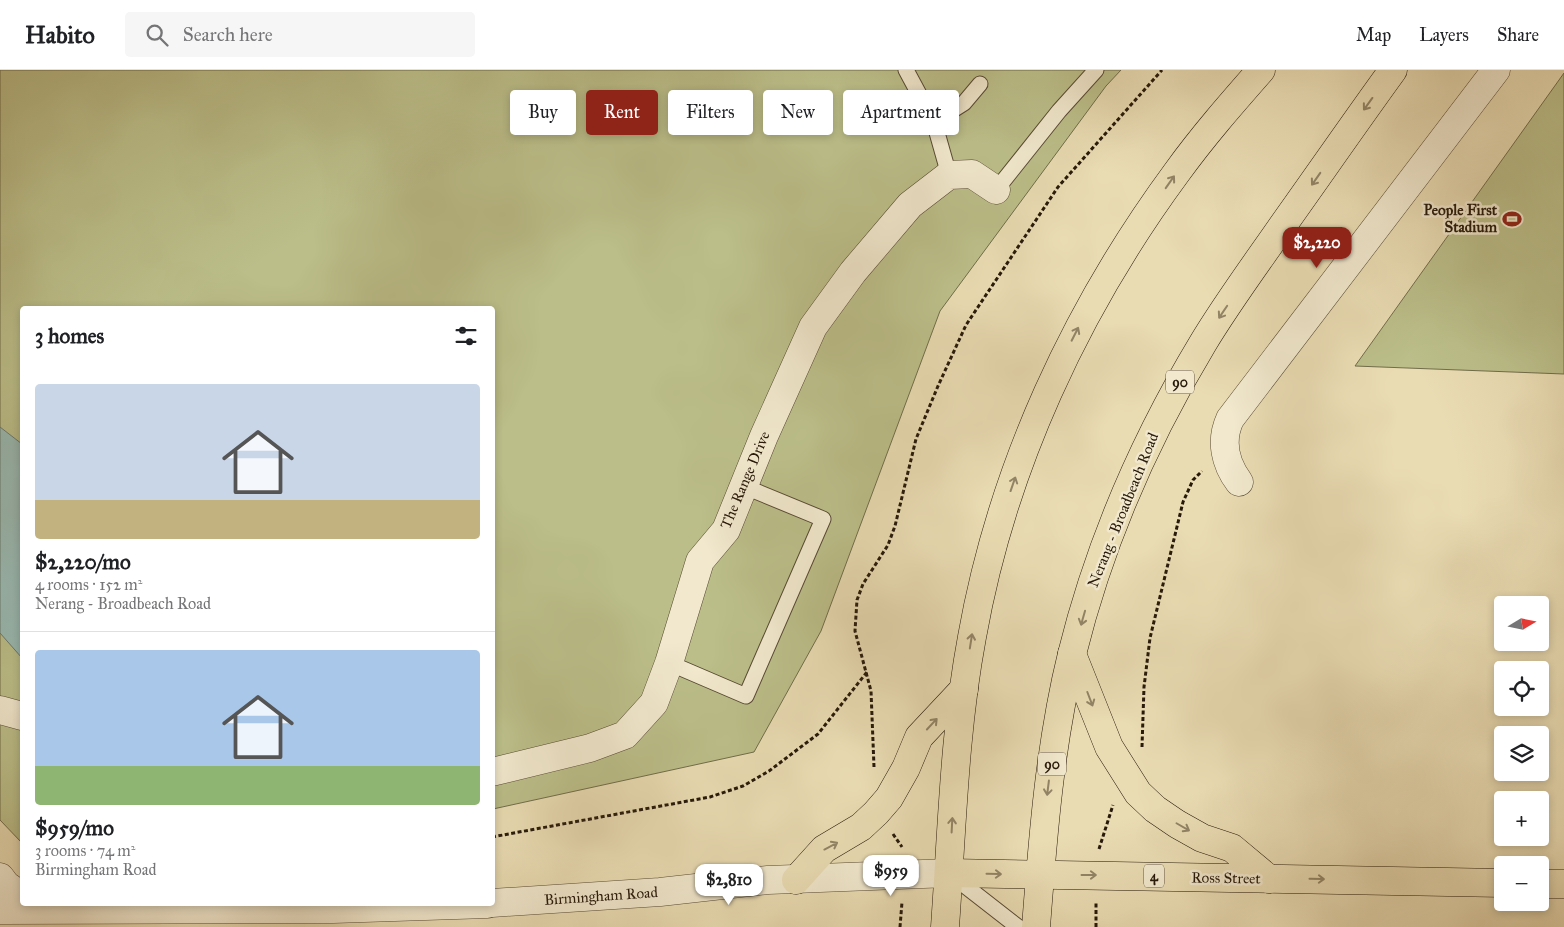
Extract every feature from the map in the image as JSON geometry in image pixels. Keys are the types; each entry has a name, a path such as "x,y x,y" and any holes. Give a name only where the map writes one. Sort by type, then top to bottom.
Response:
{"main road":[{"path":"945,927 956,749 972,636 989,562 1004,509 1042,405 1062,360 1091,304 1143,222 1178,171 1261,70"},
{"name":"Nerang - Broadbeach Road","path":"1036,927 1048,785 1072,654 1092,586 1138,466 1185,374 1204,342 1248,275 1393,70"},
{"path":"1072,654 1110,747 1138,793 1155,809 1177,824 1202,838 1232,848 1269,878"},
{"path":"796,880 824,849 861,827 876,813 889,798 906,768 919,737 964,689"},
{"name":"Ross Street","path":"949,873 1494,883"},
{"path":"1549,884 1564,884"}],"street":[{"path":"1239,482 1229,466 1226,456 1225,435 1230,419 1496,70"},
{"path":"949,175 972,174 996,190"},
{"name":"The Range Drive","path":"495,771 590,748 625,735 654,703 669,663 700,561 726,530 743,486 813,327 852,272 910,205 949,175"},
{"path":"0,710 20,715"},
{"name":"Birmingham Road","path":"495,903 796,880 949,873"},
{"path":"0,877 6,885 20,895"},
{"path":"0,910 40,907 332,909 425,906"}],"lane":[{"path":"906,70 917,90"},
{"path":"996,190 1059,111 1096,70"},
{"path":"959,107 980,84"},
{"path":"938,135 949,175"},
{"path":"669,663 746,696 823,519 743,486"},
{"path":"949,873 1018,927"}],"path":[{"path":"876,776 872,758 871,691 855,631 857,600 863,584 888,545 895,526 916,439 966,325 1058,187 1162,70"},
{"path":"1144,754 1144,695 1150,638 1183,502 1193,480 1208,466"},
{"path":"495,836 710,797 743,786 769,771 818,734 867,672"},
{"path":"1097,854 1115,798"},
{"path":"889,828 906,852"}],"green space":[{"path":"0,70 1121,70 1106,86 940,311 821,631 754,752 495,809 495,306 20,306 20,841 0,820"},
{"name":"People First Stadium","path":"1564,73 1564,374 1355,366"}],"water":[{"path":"0,427 20,442 20,656 0,633"}],"place":[{"name":"People First Stadium","path":"1512,219"}]}
